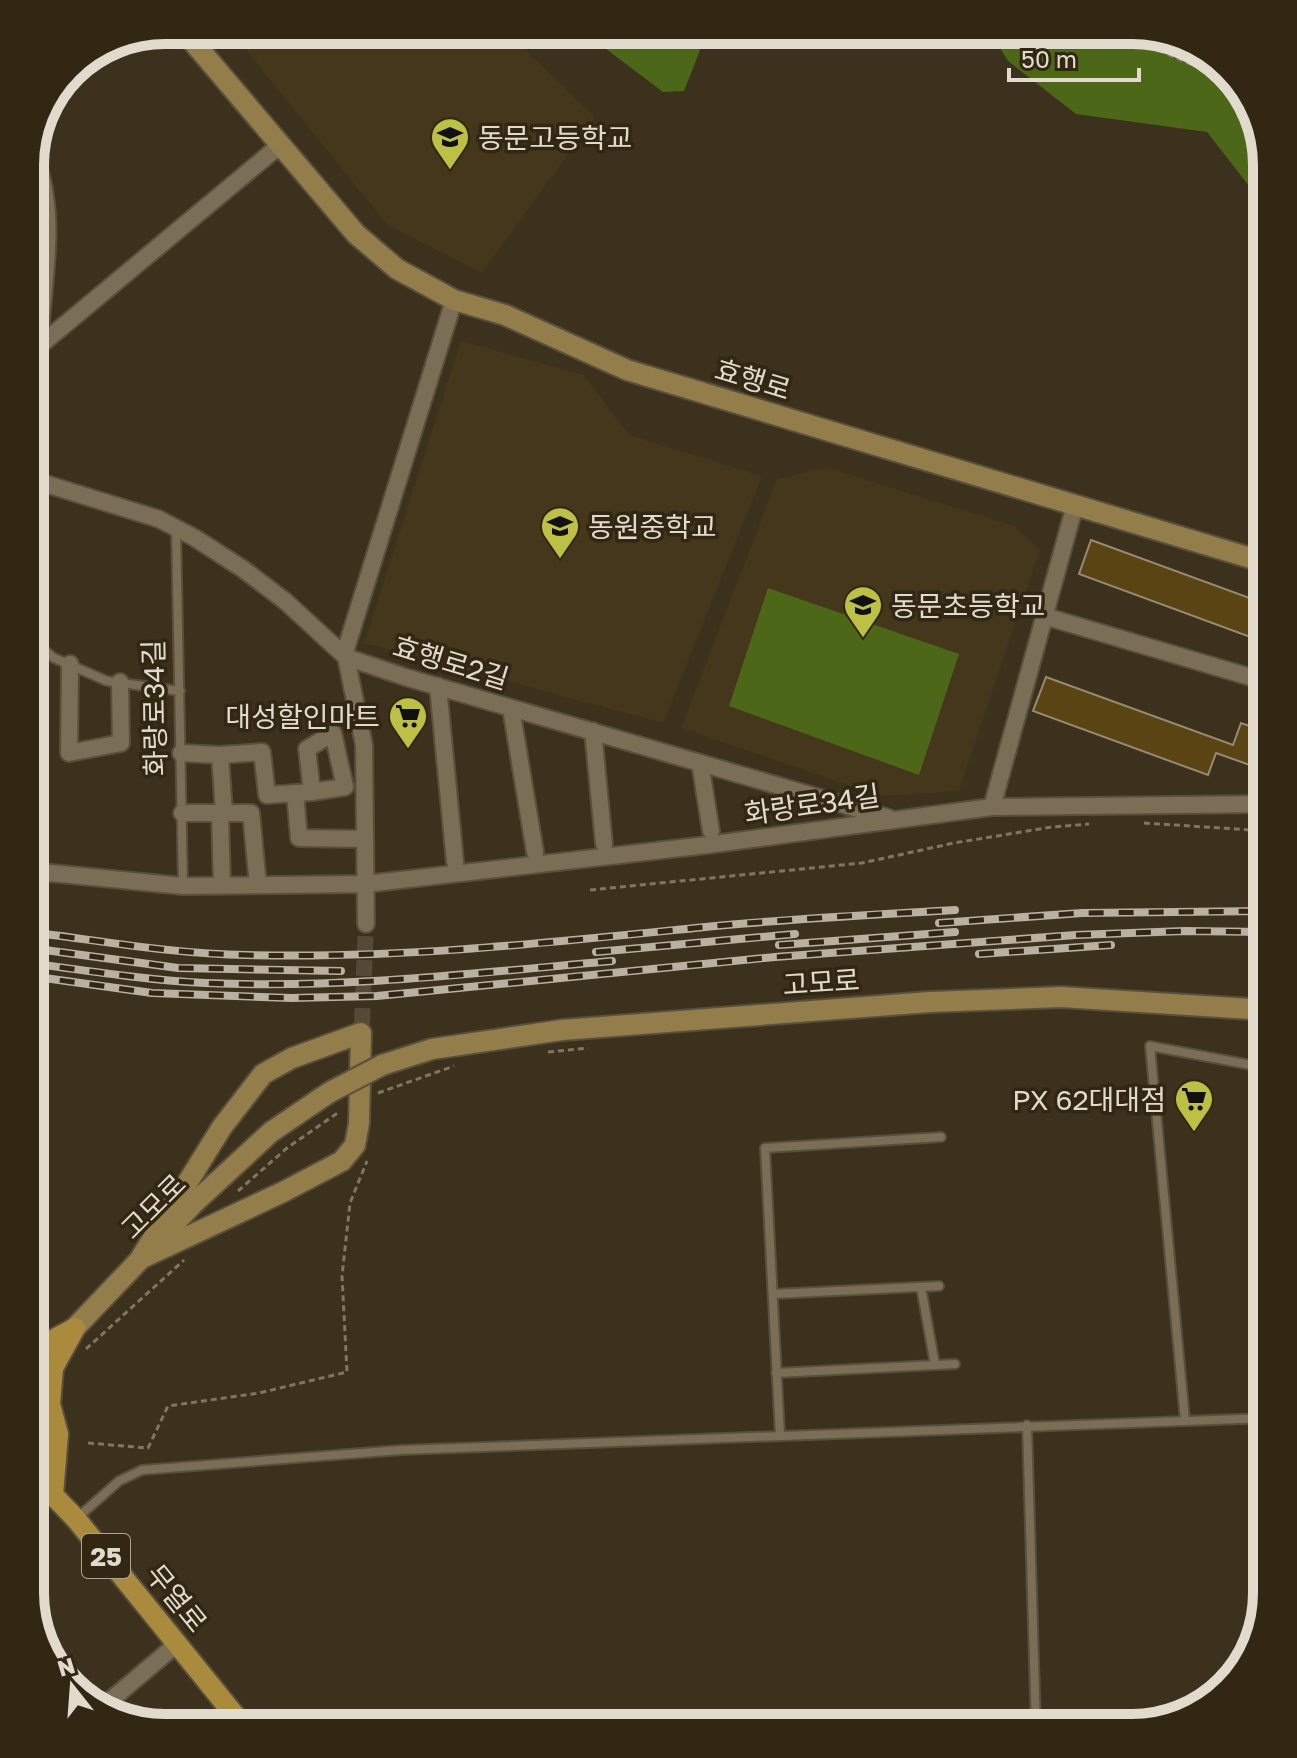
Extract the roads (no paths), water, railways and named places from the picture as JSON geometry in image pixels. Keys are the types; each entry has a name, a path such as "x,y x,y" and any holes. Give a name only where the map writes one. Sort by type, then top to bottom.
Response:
{"main road":[{"name":"효행로","path":"195,44 356,234 397,269 454,300 505,315 627,370 1253,559"},
{"name":"고모로","path":"44,1360 193,1204 271,1132 330,1092 382,1065 432,1049 562,1030 930,1002 1061,997 1253,1009"},
{"path":"362,1029 359,1123 355,1145 342,1161 140,1259 222,1127 263,1074 292,1058 362,1029"},
{"path":"44,1345 75,1328"},
{"path":"53,1495 58,1434 50,1404 53,1368 75,1328"},
{"name":"무열로","path":"44,1486 76,1519 234,1714"}],"street":[{"path":"44,342 279,146"},
{"path":"44,188 48,236 44,280"},
{"path":"366,924 364,745 345,652 454,300"},
{"name":"효행로2길","path":"44,483 107,501 176,528 243,569 285,601 346,657 894,819"},
{"path":"992,807 1075,505"},
{"path":"1044,616 1253,678"},
{"path":"70,664 69,753 121,743 120,682"},
{"path":"438,686 455,862"},
{"path":"511,708 535,852"},
{"path":"593,731 604,844"},
{"path":"181,753 220,755 262,752 267,795 304,793 299,838 365,839"},
{"path":"220,755 222,886"},
{"path":"700,763 711,831"},
{"name":"화랑로34길","path":"44,872 183,886 365,884 707,845 992,807 1253,804"},
{"path":"182,813 251,813 258,885"},
{"path":"112,1699 178,1643"}],"lane":[{"name":"화랑로34길","path":"176,528 183,886"},
{"path":"44,650 54,658 107,681 180,691"},
{"path":"1185,1420 1150,1046 1253,1065"},
{"path":"780,1435 765,1148 941,1137"},
{"path":"773,1294 939,1286"},
{"path":"921,1287 935,1365"},
{"path":"776,1373 955,1364"},
{"path":"76,1519 119,1481 142,1470 401,1450 1253,1418"},
{"path":"1027,1425 1036,1714"}],"tunnel":[{"path":"362,1024 366,924"}],"railway":[{"path":"44,934 193,952 359,955 527,944 760,922 955,910"},
{"path":"939,923 1082,913 1253,911"},
{"path":"779,945 955,932"},
{"path":"44,978 152,993 291,998 377,996 775,957 1076,935 1253,932"},
{"path":"596,952 795,934"},
{"path":"979,954 1111,945"},
{"path":"44,950 178,968 341,971"},
{"path":"44,965 161,980 307,984 409,979 612,961"}],"place":[{"name":"동문고등학교","path":"450,171"},
{"name":"동원중학교","path":"560,560"},
{"name":"동문초등학교","path":"863,639"},
{"name":"대성할인마트","path":"408,750"},
{"name":"PX 62대대점","path":"1194,1133"}]}
